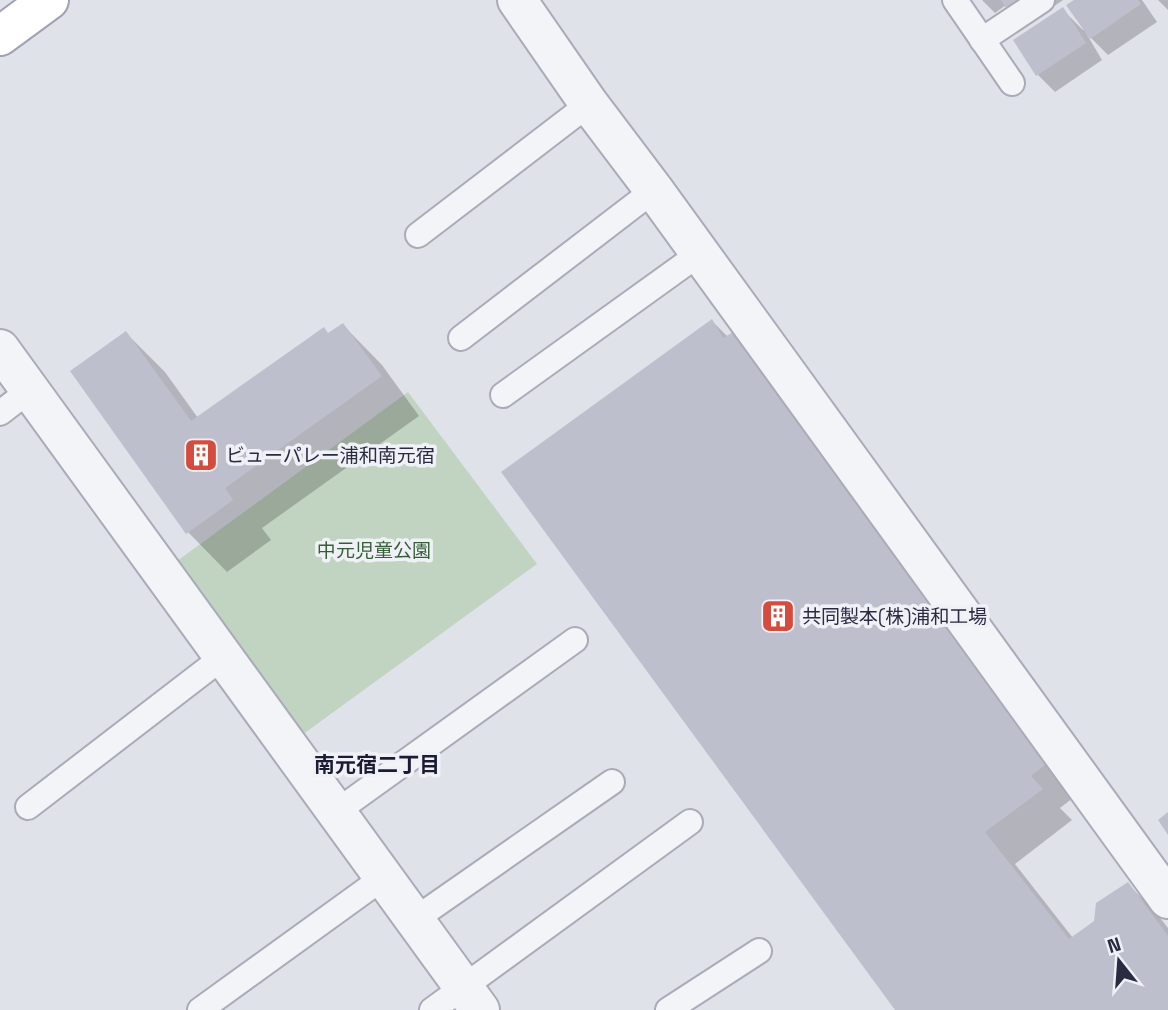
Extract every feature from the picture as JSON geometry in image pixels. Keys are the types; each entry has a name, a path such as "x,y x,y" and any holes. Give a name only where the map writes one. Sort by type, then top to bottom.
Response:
{"main road":[{"path":"0,36 49,0"}],"street":[{"path":"517,0 589,104 1168,899"},
{"path":"0,349 472,999"}],"lane":[{"path":"955,0 1012,83"},
{"path":"982,40 1041,0"},
{"path":"418,235 589,104"},
{"path":"461,338 654,190"},
{"path":"503,395 699,254"},
{"path":"0,413 30,390"},
{"path":"336,812 575,640"},
{"path":"27,807 223,657"},
{"path":"414,919 612,782"},
{"path":"432,1010 472,999 690,822"},
{"path":"200,1010 384,877"},
{"path":"668,1010 760,951"}],"green space":[{"name":"中元児童公園","path":"408,392 537,564 295,740 173,564"}],"building":[{"path":"1001,0 1022,0 1007,10"},
{"path":"1074,0 1138,0 1141,4 1090,39 1066,5"},
{"path":"1063,7 1086,43 1036,76 1013,40"},
{"name":"共同製本(株)浦和工場","path":"712,319 723,338 744,326 1051,760 1031,776 1043,789 985,832 1069,939 1094,921 1096,903 1128,882 1168,936 1168,1010 895,1010 501,472"},
{"name":"ビューパレー浦和南元宿","path":"343,323 382,376 225,488 233,500 186,534 70,371 126,331 191,421 324,327 328,333"},
{"path":"1168,812 1168,835 1158,820"}],"place":[{"name":"ビューパレー浦和南元宿","path":"201,455"},
{"name":"共同製本(株)浦和工場","path":"778,616"}],"district":[{"name":"南元宿二丁目","path":"377,764"}]}
